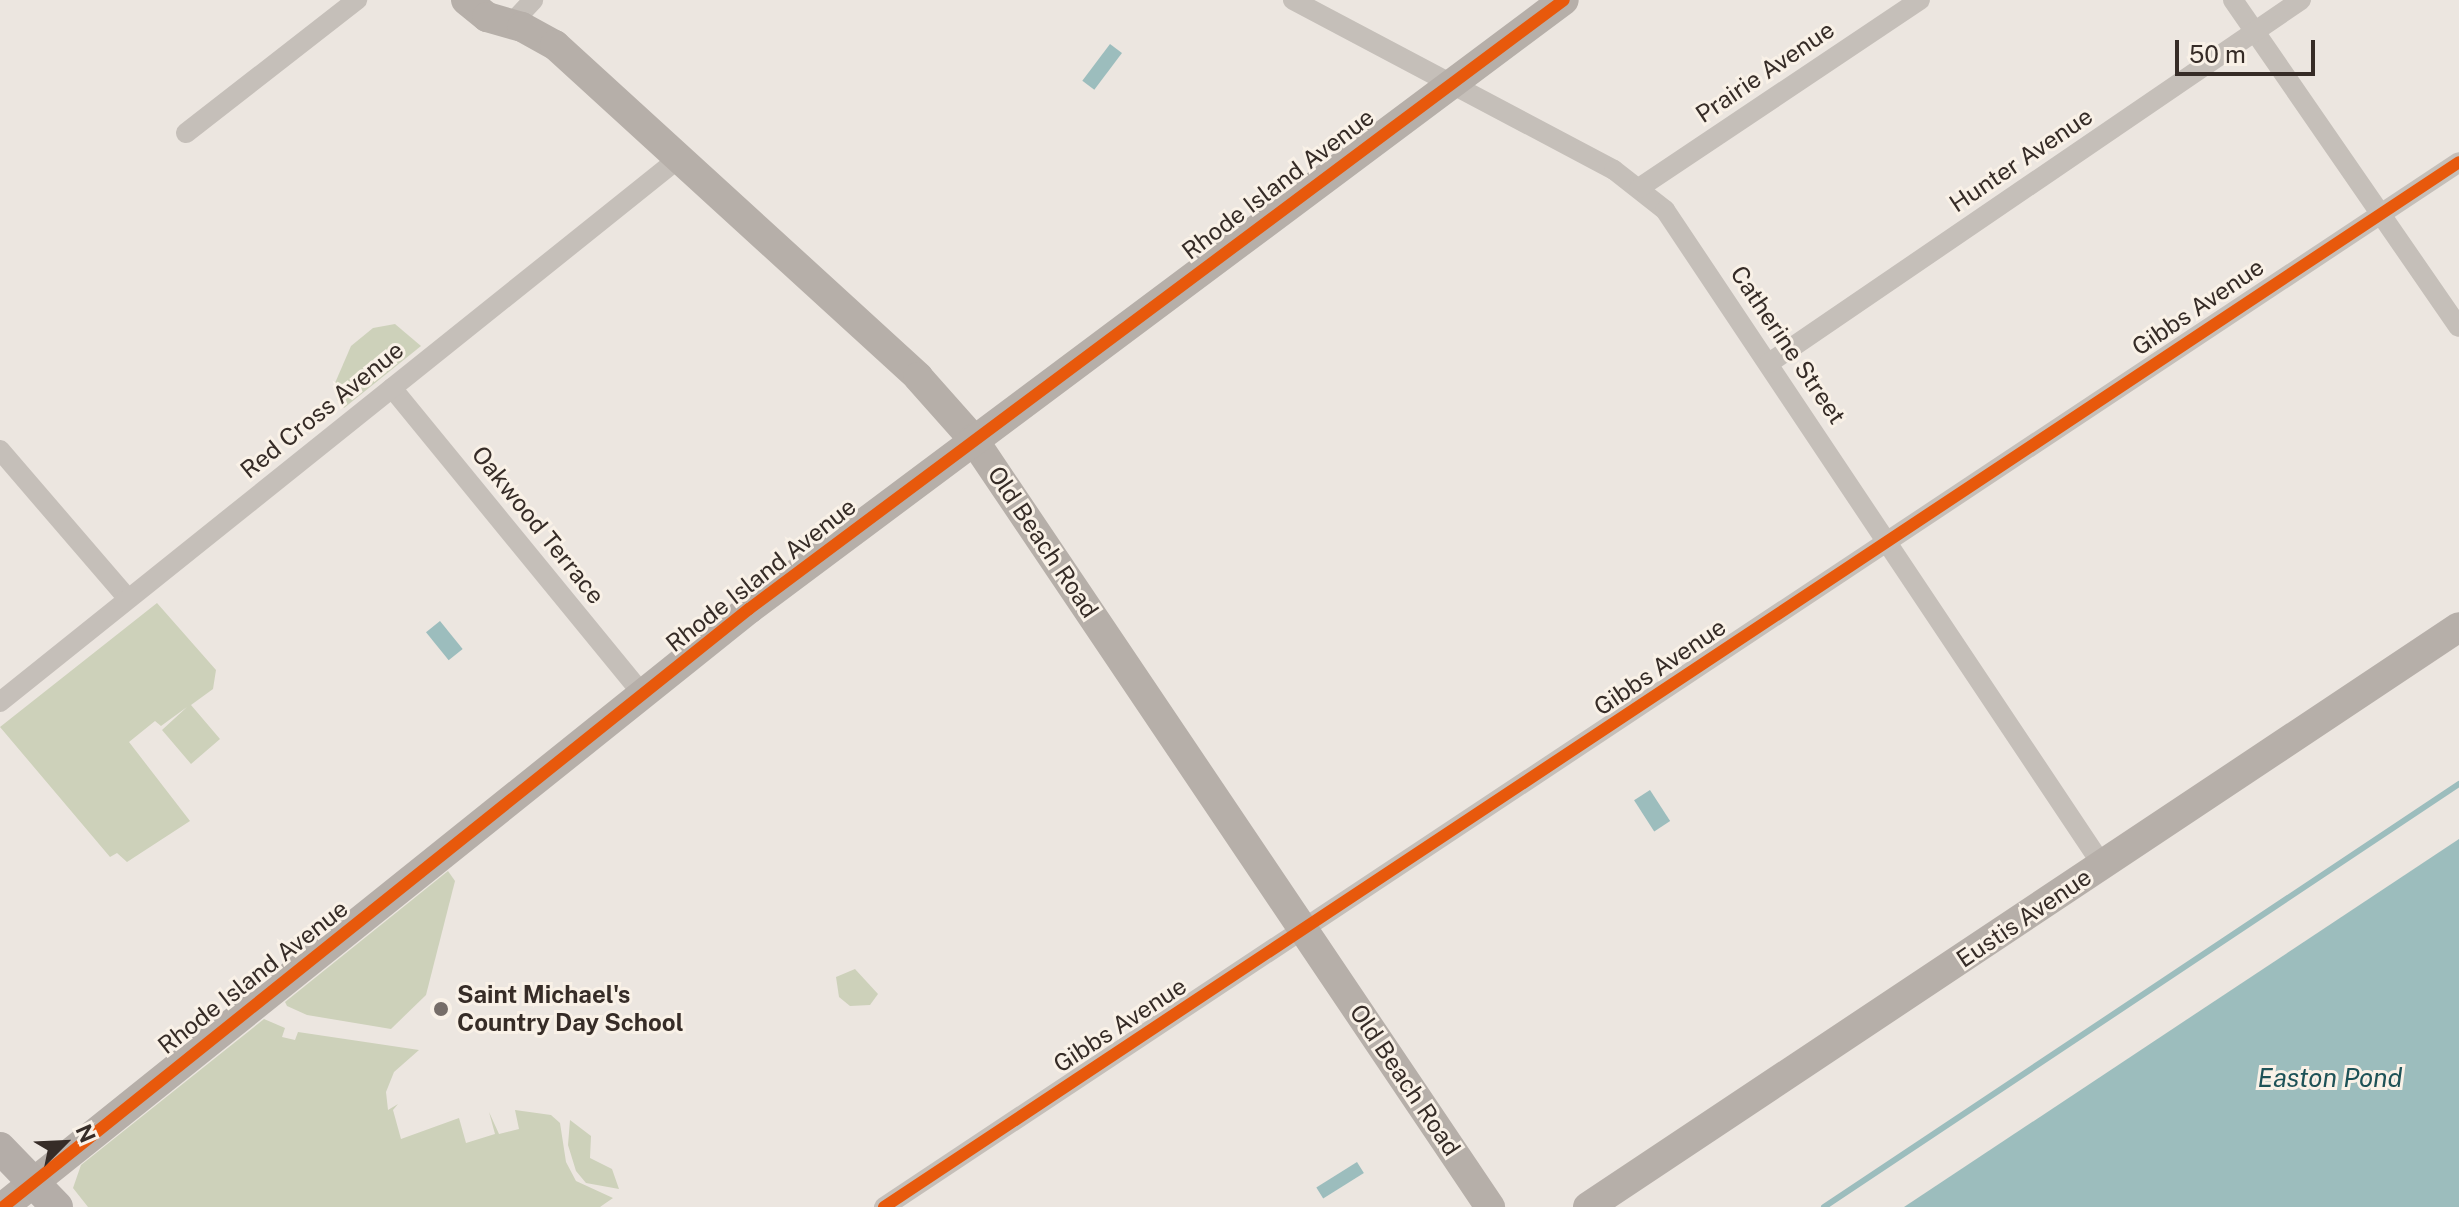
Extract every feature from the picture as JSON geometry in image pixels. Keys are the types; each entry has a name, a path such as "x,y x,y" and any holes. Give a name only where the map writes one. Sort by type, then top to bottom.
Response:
{"main road":[{"path":"0,1148 57,1207"}],"street":[{"path":"186,133 357,0"},
{"name":"Old Beach Road","path":"466,0 487,17 538,33 555,45 918,377 973,439 1490,1207"},
{"path":"510,25 533,0"},
{"name":"Catherine Street","path":"1293,0 1639,188 1687,239 2103,866"},
{"name":"Rhode Island Avenue","path":"3,1207 31,1181 973,439 1564,0"},
{"name":"Prairie Avenue","path":"1639,188 1920,0"},
{"path":"2233,0 2383,212 2459,327"},
{"name":"Hunter Avenue","path":"1769,363 2301,0"},
{"name":"Red Cross Avenue","path":"0,702 678,159"},
{"name":"Gibbs Avenue","path":"884,1207 2459,162"},
{"name":"Oakwood Terrace","path":"392,388 644,696"},
{"path":"0,450 128,599"},
{"name":"Eustis Avenue","path":"1588,1207 2459,627"}],"green space":[{"path":"395,324 421,346 344,408 337,400 335,383 351,346 373,328"},
{"path":"157,603 216,670 213,689 191,705 220,739 191,764 162,730 187,707 161,726 155,721 129,742 190,821 127,862 117,853 110,857 0,727"},
{"path":"448,871 455,881 426,995 391,1029 307,1015 287,1006 285,1002"},
{"path":"855,969 878,994 870,1005 850,1006 839,997 836,977"},
{"path":"264,1019 285,1028 282,1037 295,1040 298,1032 419,1050 394,1072 386,1092 388,1110 398,1104 393,1110 401,1139 459,1118 466,1143 495,1134 489,1112 499,1134 519,1129 515,1110 551,1115 560,1123 566,1162 576,1181 613,1198 600,1207 88,1207 73,1188 81,1165"},
{"path":"570,1120 591,1136 590,1158 612,1169 619,1189 586,1183 576,1171 568,1145"}],"water":[{"path":"1110,44 1122,53 1094,90 1082,81"},
{"path":"440,621 463,649 449,660 426,632"},
{"path":"1650,790 1670,821 1654,831 1634,800"},
{"name":"Easton Pond","path":"2459,839 2459,1207 1904,1207"},
{"path":"1357,1162 1364,1173 1323,1198 1316,1187"}],"waterway":[{"path":"1824,1207 2459,784"}],"cycle path":[{"path":"3,1207 749,609 1564,0"},
{"path":"884,1207 2459,162"}],"place":[{"name":"Saint Michael's Country Day School","path":"441,1009"}]}
